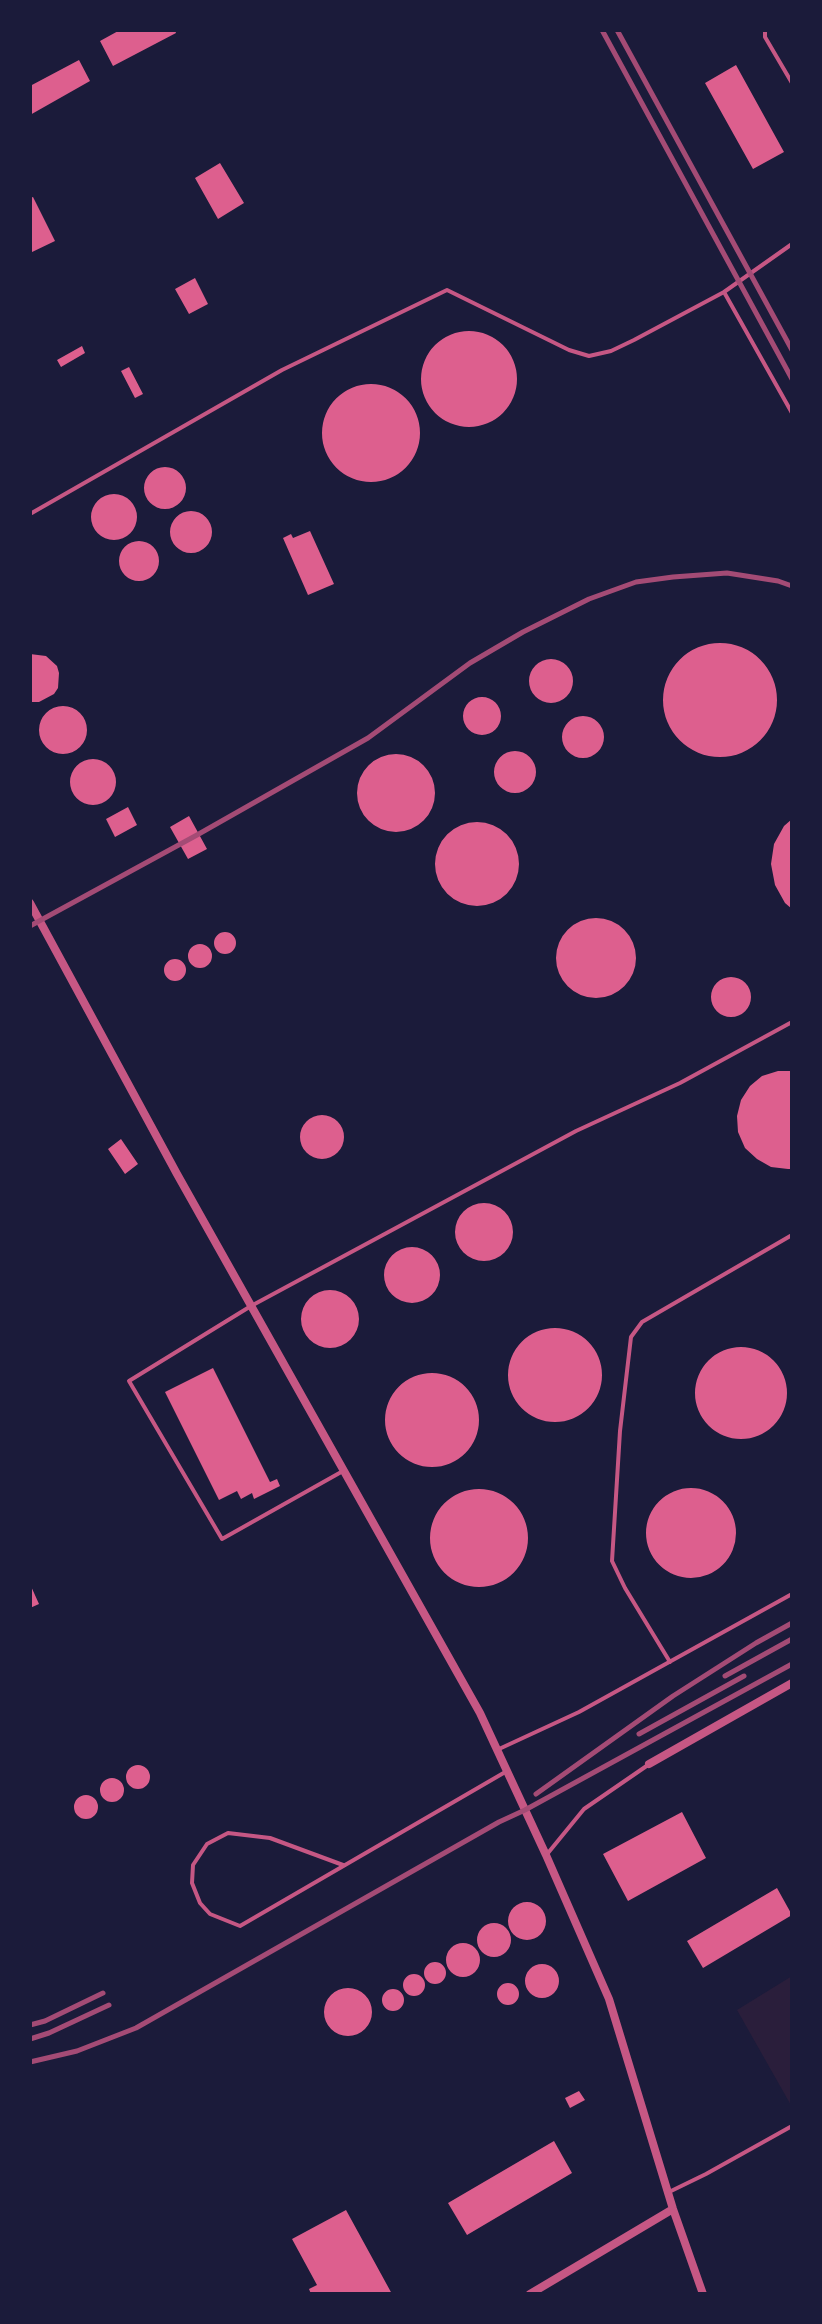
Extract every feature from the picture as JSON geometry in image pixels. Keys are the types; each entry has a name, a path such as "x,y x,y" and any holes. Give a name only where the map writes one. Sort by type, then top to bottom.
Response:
{"street":[{"path":"30,903 251,1306 480,1713 609,1999 673,2209 703,2294"},
{"path":"649,1764 792,1683"},
{"path":"530,2294 673,2209"}],"lane":[{"path":"765,30 765,37 792,83"},
{"path":"30,514 282,370 447,290 569,350 589,356 611,351 724,292 792,244"},
{"path":"724,292 792,413"},
{"path":"343,1471 222,1539 129,1381 251,1306 576,1131 680,1083 792,1022"},
{"path":"670,1662 612,1561 620,1431 631,1337 642,1322 792,1235"},
{"path":"497,1750 579,1712 792,1594"},
{"path":"546,1855 584,1809 649,1764"},
{"path":"343,1865 270,1838 228,1833 207,1844 193,1865 192,1883 200,1903 210,1914 240,1926 507,1771"},
{"path":"669,2192 792,2126"}],"shaded area":[{"path":"792,1976 792,2107 737,2010"}],"building":[{"path":"120,30 175,30 176,33 113,66 100,41"},
{"path":"79,60 90,81 30,115 30,86"},
{"path":"736,65 784,152 753,169 705,83"},
{"path":"220,163 244,203 218,219 195,178"},
{"path":"33,197 55,241 30,253 30,198"},
{"path":"195,278 208,304 189,314 175,289"},
{"path":"469,331 487,335 503,345 513,361 517,379 513,397 503,413 487,423 469,427 451,423 435,413 425,397 421,379 425,361 435,345 451,335"},
{"path":"82,346 85,353 61,367 57,360"},
{"path":"129,367 143,394 135,398 121,371"},
{"path":"361,384 381,384 406,398 417,414 420,433 417,452 406,468 381,482 361,482 344,474 330,460 322,443 322,423 330,406 344,392"},
{"path":"165,467 180,473 186,488 180,503 165,509 150,503 144,488 150,473"},
{"path":"114,494 130,501 137,517 130,533 114,540 98,533 91,517 98,501"},
{"path":"191,511 206,517 212,532 206,547 191,553 176,547 170,532 176,517"},
{"path":"310,531 334,584 308,595 283,538 291,534 293,538"},
{"path":"139,541 153,547 159,561 153,575 139,581 125,575 119,561 125,547"},
{"path":"720,643 752,652 768,668 777,700 768,732 752,748 720,757 688,748 672,732 663,700 672,668 688,652"},
{"path":"30,654 46,656 57,666 59,673 58,688 54,694 39,702 30,702"},
{"path":"551,659 566,666 573,681 566,696 551,703 536,696 529,681 536,666"},
{"path":"482,697 496,702 501,716 496,730 482,735 468,730 463,716 468,702"},
{"path":"63,706 80,713 87,730 80,747 63,754 46,747 39,730 46,713"},
{"path":"583,716 598,722 604,737 598,752 583,758 568,752 562,737 568,722"},
{"path":"515,751 530,757 536,772 530,787 515,793 500,787 494,772 500,757"},
{"path":"396,754 411,757 428,771 435,793 432,808 418,825 396,832 381,829 364,815 357,793 360,778 374,761"},
{"path":"93,759 109,766 116,782 109,798 93,805 77,798 70,782 77,766"},
{"path":"128,807 137,825 115,837 106,819"},
{"path":"189,816 207,849 188,859 170,827"},
{"path":"792,819 792,909 775,885 771,864 774,844 784,826"},
{"path":"477,822 493,825 507,834 516,848 519,864 516,880 507,894 493,903 477,906 461,903 447,894 438,880 435,864 438,848 447,834 461,825"},
{"path":"596,918 611,921 624,930 633,943 636,958 633,973 624,986 611,995 596,998 581,995 568,986 559,973 556,958 559,943 568,930 581,921"},
{"path":"225,932 233,935 236,943 233,951 225,954 217,951 214,943 217,935"},
{"path":"200,944 208,948 212,956 208,964 200,968 192,964 188,956 192,948"},
{"path":"171,959 179,959 186,970 179,981 171,981 164,974 164,966"},
{"path":"731,977 745,983 751,997 745,1011 731,1017 717,1011 711,997 717,983"},
{"path":"792,1071 792,1169 771,1167 757,1159 745,1148 738,1132 737,1116 741,1100 750,1086 762,1076"},
{"path":"322,1115 337,1122 344,1137 337,1152 322,1159 307,1152 300,1137 307,1122"},
{"path":"121,1139 138,1164 125,1174 108,1149"},
{"path":"484,1203 505,1211 513,1232 505,1253 484,1261 463,1253 455,1232 463,1211"},
{"path":"412,1247 432,1255 440,1275 432,1295 412,1303 392,1295 384,1275 392,1255"},
{"path":"330,1290 351,1298 359,1319 351,1340 330,1348 309,1340 301,1319 309,1298"},
{"path":"555,1328 573,1332 588,1342 598,1357 602,1375 598,1393 588,1408 573,1418 555,1422 537,1418 522,1408 512,1393 508,1375 512,1357 522,1342 537,1332"},
{"path":"741,1347 759,1350 774,1360 784,1375 787,1393 784,1411 774,1426 759,1436 741,1439 723,1436 708,1426 698,1411 695,1393 698,1375 708,1360 723,1350"},
{"path":"213,1368 270,1482 277,1479 280,1486 254,1499 252,1493 241,1499 237,1491 219,1500 165,1392"},
{"path":"423,1373 441,1373 466,1386 476,1402 479,1420 476,1438 466,1454 441,1467 423,1467 398,1454 385,1429 385,1411 398,1386"},
{"path":"691,1488 708,1492 723,1501 732,1516 736,1533 732,1550 723,1565 708,1574 691,1578 674,1574 659,1565 650,1550 646,1533 650,1516 659,1501 674,1492"},
{"path":"479,1489 498,1492 514,1503 525,1519 528,1538 525,1557 514,1573 498,1584 479,1587 460,1584 444,1573 433,1557 430,1538 433,1519 444,1503 460,1492"},
{"path":"30,1584 39,1604 30,1608"},
{"path":"138,1765 146,1769 150,1777 146,1785 138,1789 130,1785 126,1777 130,1769"},
{"path":"112,1778 120,1782 124,1790 120,1798 112,1802 104,1798 100,1790 104,1782"},
{"path":"86,1795 97,1802 98,1807 91,1818 86,1819 75,1812 74,1807 81,1796"},
{"path":"682,1812 706,1858 628,1901 603,1854"},
{"path":"777,1888 792,1915 703,1968 687,1941"},
{"path":"527,1902 540,1908 546,1921 540,1934 527,1940 514,1934 508,1921 514,1908"},
{"path":"494,1923 506,1928 511,1940 506,1952 494,1957 482,1952 477,1940 482,1928"},
{"path":"463,1943 475,1948 480,1960 475,1972 463,1977 451,1972 446,1960 451,1948"},
{"path":"435,1962 443,1965 446,1973 443,1981 435,1984 427,1981 424,1973 427,1965"},
{"path":"542,1964 554,1969 559,1981 554,1993 542,1998 530,1993 525,1981 530,1969"},
{"path":"414,1974 422,1977 425,1985 422,1993 414,1996 406,1993 403,1985 406,1977"},
{"path":"504,1983 512,1983 519,1994 512,2005 504,2005 497,1998 497,1990"},
{"path":"348,1988 365,1995 372,2012 365,2029 348,2036 331,2029 324,2012 331,1995"},
{"path":"393,1989 401,1992 404,2000 401,2008 393,2011 385,2008 382,2000 385,1992"},
{"path":"579,2091 585,2100 570,2108 565,2098"},
{"path":"554,2141 572,2173 467,2235 448,2203"},
{"path":"346,2210 392,2294 311,2294 309,2289 317,2285 292,2239"}],"railway":[{"path":"602,30 792,379"},
{"path":"617,30 792,350"},
{"path":"30,926 368,738 470,663 589,599 636,582 727,573 792,586"},
{"path":"536,1794 673,1696 792,1623"},
{"path":"725,1676 792,1639"},
{"path":"30,2062 77,2051 136,2028 499,1822 792,1664"},
{"path":"639,1734 744,1676"},
{"path":"30,2025 103,1993"},
{"path":"30,2039 109,2005"}]}
